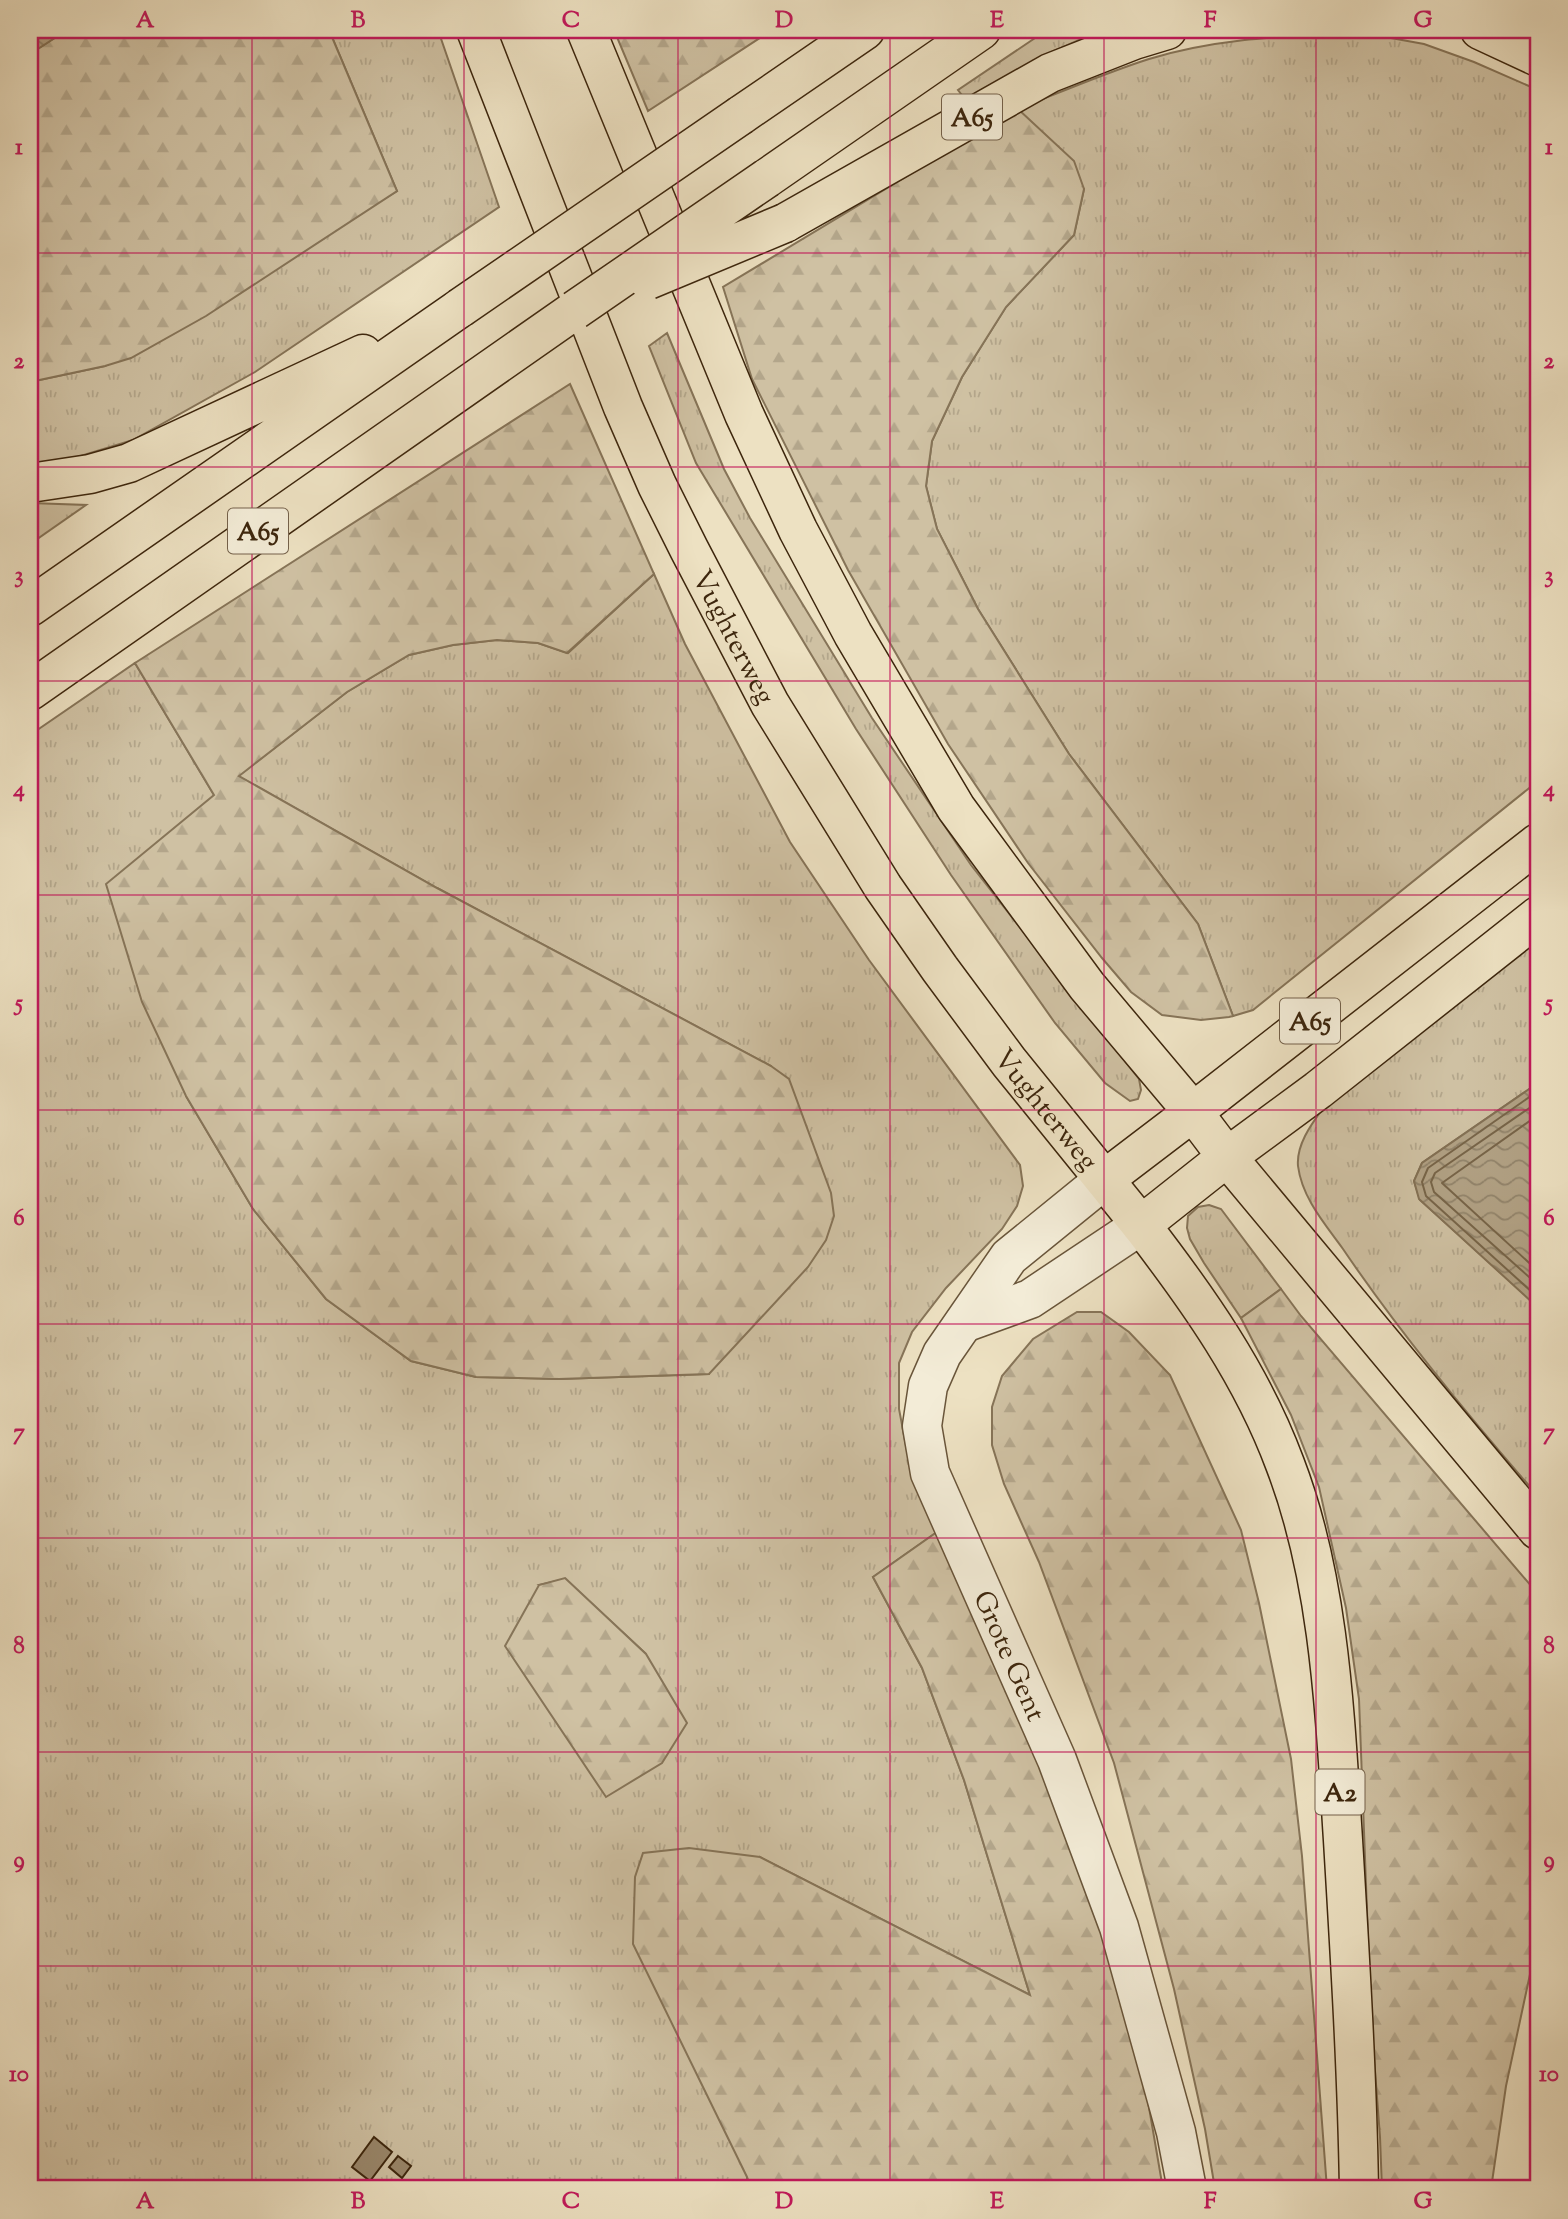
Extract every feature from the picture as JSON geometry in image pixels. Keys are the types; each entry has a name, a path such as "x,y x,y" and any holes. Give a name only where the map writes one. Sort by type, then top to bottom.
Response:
{"main road":[{"name":"Vughterweg","path":"476,30 628,419 689,550 770,704 883,887 940,968 1009,1062 1141,1225"},
{"path":"586,30 744,414 798,530 853,634 957,808 1087,986 1538,1530"},
{"name":"A65","path":"30,607 864,30"},
{"name":"A65","path":"30,691 981,30"},
{"name":"A65","path":"576,310 785,223 1050,73 1167,30"},
{"path":"1480,30 1538,57"},
{"name":"A65","path":"30,483 90,474 129,463 460,308"},
{"name":"A65","path":"1193,1112 1538,843"},
{"name":"A65","path":"1227,1157 1327,1083 1538,916"},
{"path":"1105,1179 1193,1112"},
{"path":"1141,1225 1227,1157"},
{"name":"A2","path":"1141,1225 1186,1283 1250,1384 1286,1465 1306,1525 1329,1661 1336,1728 1356,2061 1359,2189"}],"street":[{"name":"Grote Gent","path":"1105,1179 1009,1257 942,1354 928,1386 922,1426 930,1472 1057,1760 1114,1914 1176,2132 1186,2189"},
{"path":"964,1323 1030,1299 1141,1225"}],"green space":[{"path":"67,30 329,30 397,191 206,316 131,358 30,382 30,54"},
{"path":"329,30 438,30 499,207 255,372 133,440 61,462 30,463 30,382 105,366 397,191"},
{"path":"614,30 772,30 648,111"},
{"path":"1047,30 1102,30 1045,55 965,99 958,90"},
{"path":"1358,32 1424,44 1538,90 1538,781 1253,1010 1233,1016 1198,924 1069,754 978,609 937,529 926,486 932,441 962,377 1006,307 1074,235 1084,189 1018,109 1116,70 1200,46 1253,39"},
{"path":"1018,109 1074,161 1084,189 1074,235 1006,307 962,377 932,441 926,486 937,529 978,609 1069,754 1198,924 1233,1016 1229,1017 1201,1020 1162,1015 1131,992 1028,863 948,744 848,570 752,379 723,287"},
{"path":"667,333 724,469 750,518 872,718 971,865 1139,1079 1141,1090 1138,1099 1130,1101 1105,1083 1055,1023 951,875 856,729 696,463 649,346"},
{"path":"570,384 654,574 567,653 538,643 497,640 453,645 409,655 347,692 239,776 437,888 771,1066 789,1079 831,1193 834,1216 826,1240 808,1267 709,1374 559,1379 476,1377 411,1361 326,1299 253,1209 186,1096 142,1002 106,884 214,795 135,663"},
{"path":"30,503 86,505 30,544"},
{"path":"654,574 685,644 790,842 869,960 1020,1165 1023,1186 1017,1206 1002,1229 946,1288 912,1332 899,1363 899,1409 907,1451 937,1532 873,1577 922,1668 964,1780 1030,1995 760,1857 747,2178 751,2189 30,2189 30,735 135,663 214,795 186,1096 253,1209 326,1299 411,1361 476,1377 559,1379 709,1374 771,1066 437,888 238,776 347,692 409,655 453,645 497,640 538,643 568,653","holes":["565,1579 646,1654 539,1585"]},
{"path":"1538,937 1538,1083 1422,1163 1414,1181 1420,1200 1533,1302 1538,1298 1538,1496 1437,1375 1365,1281 1315,1210 1300,1178 1298,1157 1311,1125 1326,1104"},
{"path":"1209,1205 1221,1209 1281,1289 1241,1318 1190,1239 1188,1216 1198,1207"},
{"path":"1281,1289 1301,1316 1538,1594 1538,1937 1506,2086 1491,2189 1382,2189 1371,2017 1359,1699 1346,1608 1319,1487 1291,1415 1241,1318"},
{"path":"1077,1312 1101,1312 1129,1332 1170,1375 1241,1530 1291,1759 1302,1856 1327,2189 1215,2189 1205,2129 1174,1989 1114,1763 1039,1562 1004,1484 992,1445 992,1407 1002,1376 1033,1339"},
{"path":"937,1532 1005,1663 1104,1935 1140,2055 1163,2189 751,2189 633,1944 635,1877 643,1853 689,1848 760,1857 1030,1995 964,1780 922,1668 873,1577"},
{"path":"565,1578 646,1654 687,1723 662,1763 606,1797 505,1646 539,1585"}],"water":[{"path":"30,30 67,30 30,54"},
{"path":"1538,1083 1538,1298 1533,1303 1419,1199 1414,1181 1422,1163"}],"building":[{"path":"374,2137 392,2152 370,2181 352,2167"},
{"path":"398,2156 411,2166 402,2178 389,2167"}]}
